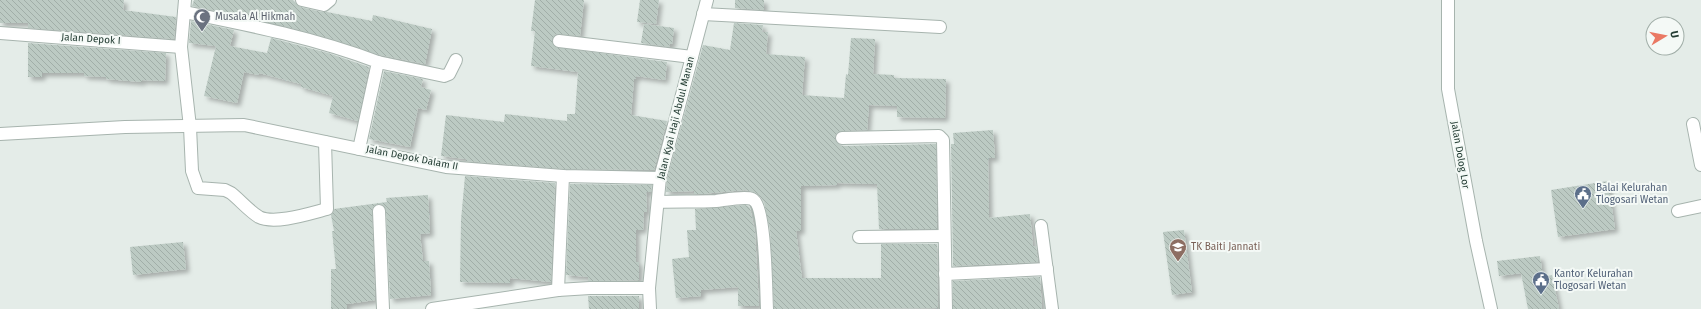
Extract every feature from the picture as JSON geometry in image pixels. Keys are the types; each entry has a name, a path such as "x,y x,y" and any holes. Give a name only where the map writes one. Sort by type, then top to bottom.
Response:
{"street":[{"path":"185,0 181,47 190,127 192,171 198,188 226,190 231,192 258,216 264,219 299,216 327,209 325,142"},
{"path":"302,0 324,5 330,0"},
{"name":"Jalan Kyai Haji Abdul Manan","path":"650,309 649,288 660,178 707,0"},
{"name":"Jalan Dolog Lor","path":"1448,0 1448,89 1474,229 1491,309"},
{"path":"184,12 265,28 355,53 378,62 444,76 450,74 456,60"},
{"path":"703,14 940,28"},
{"name":"Jalan Depok I","path":"0,33 181,47"},
{"path":"559,41 692,57"},
{"path":"359,148 378,62"},
{"path":"1693,124 1701,165"},
{"name":"Jalan Depok Dalam II","path":"0,134 125,128 244,125 446,167 562,176 660,178"},
{"path":"842,138 941,137 944,140 946,309"},
{"path":"558,290 562,176"},
{"path":"658,202 716,201 751,198 756,201 759,206 763,232 767,309"},
{"path":"1678,210 1701,206"},
{"path":"379,211 383,309"},
{"path":"1041,226 1052,307 1064,309"},
{"path":"859,237 944,236"},
{"path":"945,274 1047,269"},
{"path":"432,309 558,290 590,288 649,288"}],"building":[{"path":"0,0 124,0 123,10 176,17 174,39 28,28 28,23 0,23"},
{"path":"194,0 293,0 300,7 322,12 372,21 373,15 432,29 425,64 380,55 332,39 284,26 192,6"},
{"path":"535,0 584,0 580,36 556,34 552,40 555,47 667,62 665,80 636,76 636,79 634,79 631,115 667,121 654,170 563,169 466,161 466,159 441,156 446,115 504,122 505,114 567,121 567,114 575,114 578,72 531,66 535,31 531,31"},
{"path":"640,0 659,0 656,24 637,22"},
{"path":"735,0 764,0 764,10 735,8"},
{"path":"191,21 234,30 230,46 267,53 271,38 328,53 369,67 358,121 329,113 333,96 301,87 301,84 259,73 259,75 244,72 237,103 204,96 216,46 189,43"},
{"path":"734,23 763,25 762,32 768,32 766,54 805,57 802,95 844,98 846,74 848,75 851,38 875,39 873,74 894,75 894,78 946,79 945,118 897,117 897,106 869,105 867,130 841,131 836,134 835,138 836,142 842,146 936,144 937,229 879,229 877,184 837,183 837,185 801,186 801,231 796,231 802,278 881,278 881,244 937,244 938,308 774,309 770,230 764,202 758,194 745,190 701,194 694,194 694,191 666,192 667,179 703,45 730,50"},
{"path":"644,24 674,28 672,44 670,44 669,47 641,43"},
{"path":"28,43 166,53 165,81 142,80 142,82 106,79 106,77 84,76 84,73 42,73 42,77 28,77"},
{"path":"384,71 423,79 421,87 431,90 426,110 418,108 410,147 369,139"},
{"path":"993,130 995,158 988,158 989,218 1030,214 1033,246 1036,246 1038,262 953,266 951,144 954,144 953,133"},
{"path":"465,176 555,183 551,282 510,278 510,283 460,282 461,220"},
{"name":"Balai Kelurahan Tlogosari Wetan","path":"1608,181 1615,229 1558,237 1551,190"},
{"path":"570,184 652,185 651,192 646,192 647,212 644,212 643,230 636,230 636,262 639,262 639,280 588,281 588,277 566,275"},
{"path":"428,195 430,233 420,234 423,261 429,261 431,295 390,299 386,211 383,205 378,204 373,207 372,211 375,300 347,304 347,309 331,309 331,269 336,269 332,231 334,231 331,215 334,209 387,202 386,198"},
{"path":"745,205 750,208 755,232 759,306 738,306 738,287 701,290 701,296 676,298 672,259 689,257 687,230 696,230 695,209"},
{"name":"TK Baiti Jannati","path":"1184,230 1192,292 1172,295 1163,232"},
{"path":"183,242 186,269 133,275 130,247"},
{"path":"1540,256 1543,277 1552,275 1559,309 1528,309 1521,273 1499,276 1497,261"},
{"path":"1040,277 1042,309 953,309 953,281"},
{"path":"588,296 639,296 639,309 589,309"}],"place":[{"name":"Musala Al Hikmah","path":"202,32"},
{"name":"Balai Kelurahan Tlogosari Wetan","path":"1583,209"},
{"name":"TK Baiti Jannati","path":"1178,262"},
{"name":"Kantor Kelurahan Tlogosari Wetan","path":"1541,295"}]}
